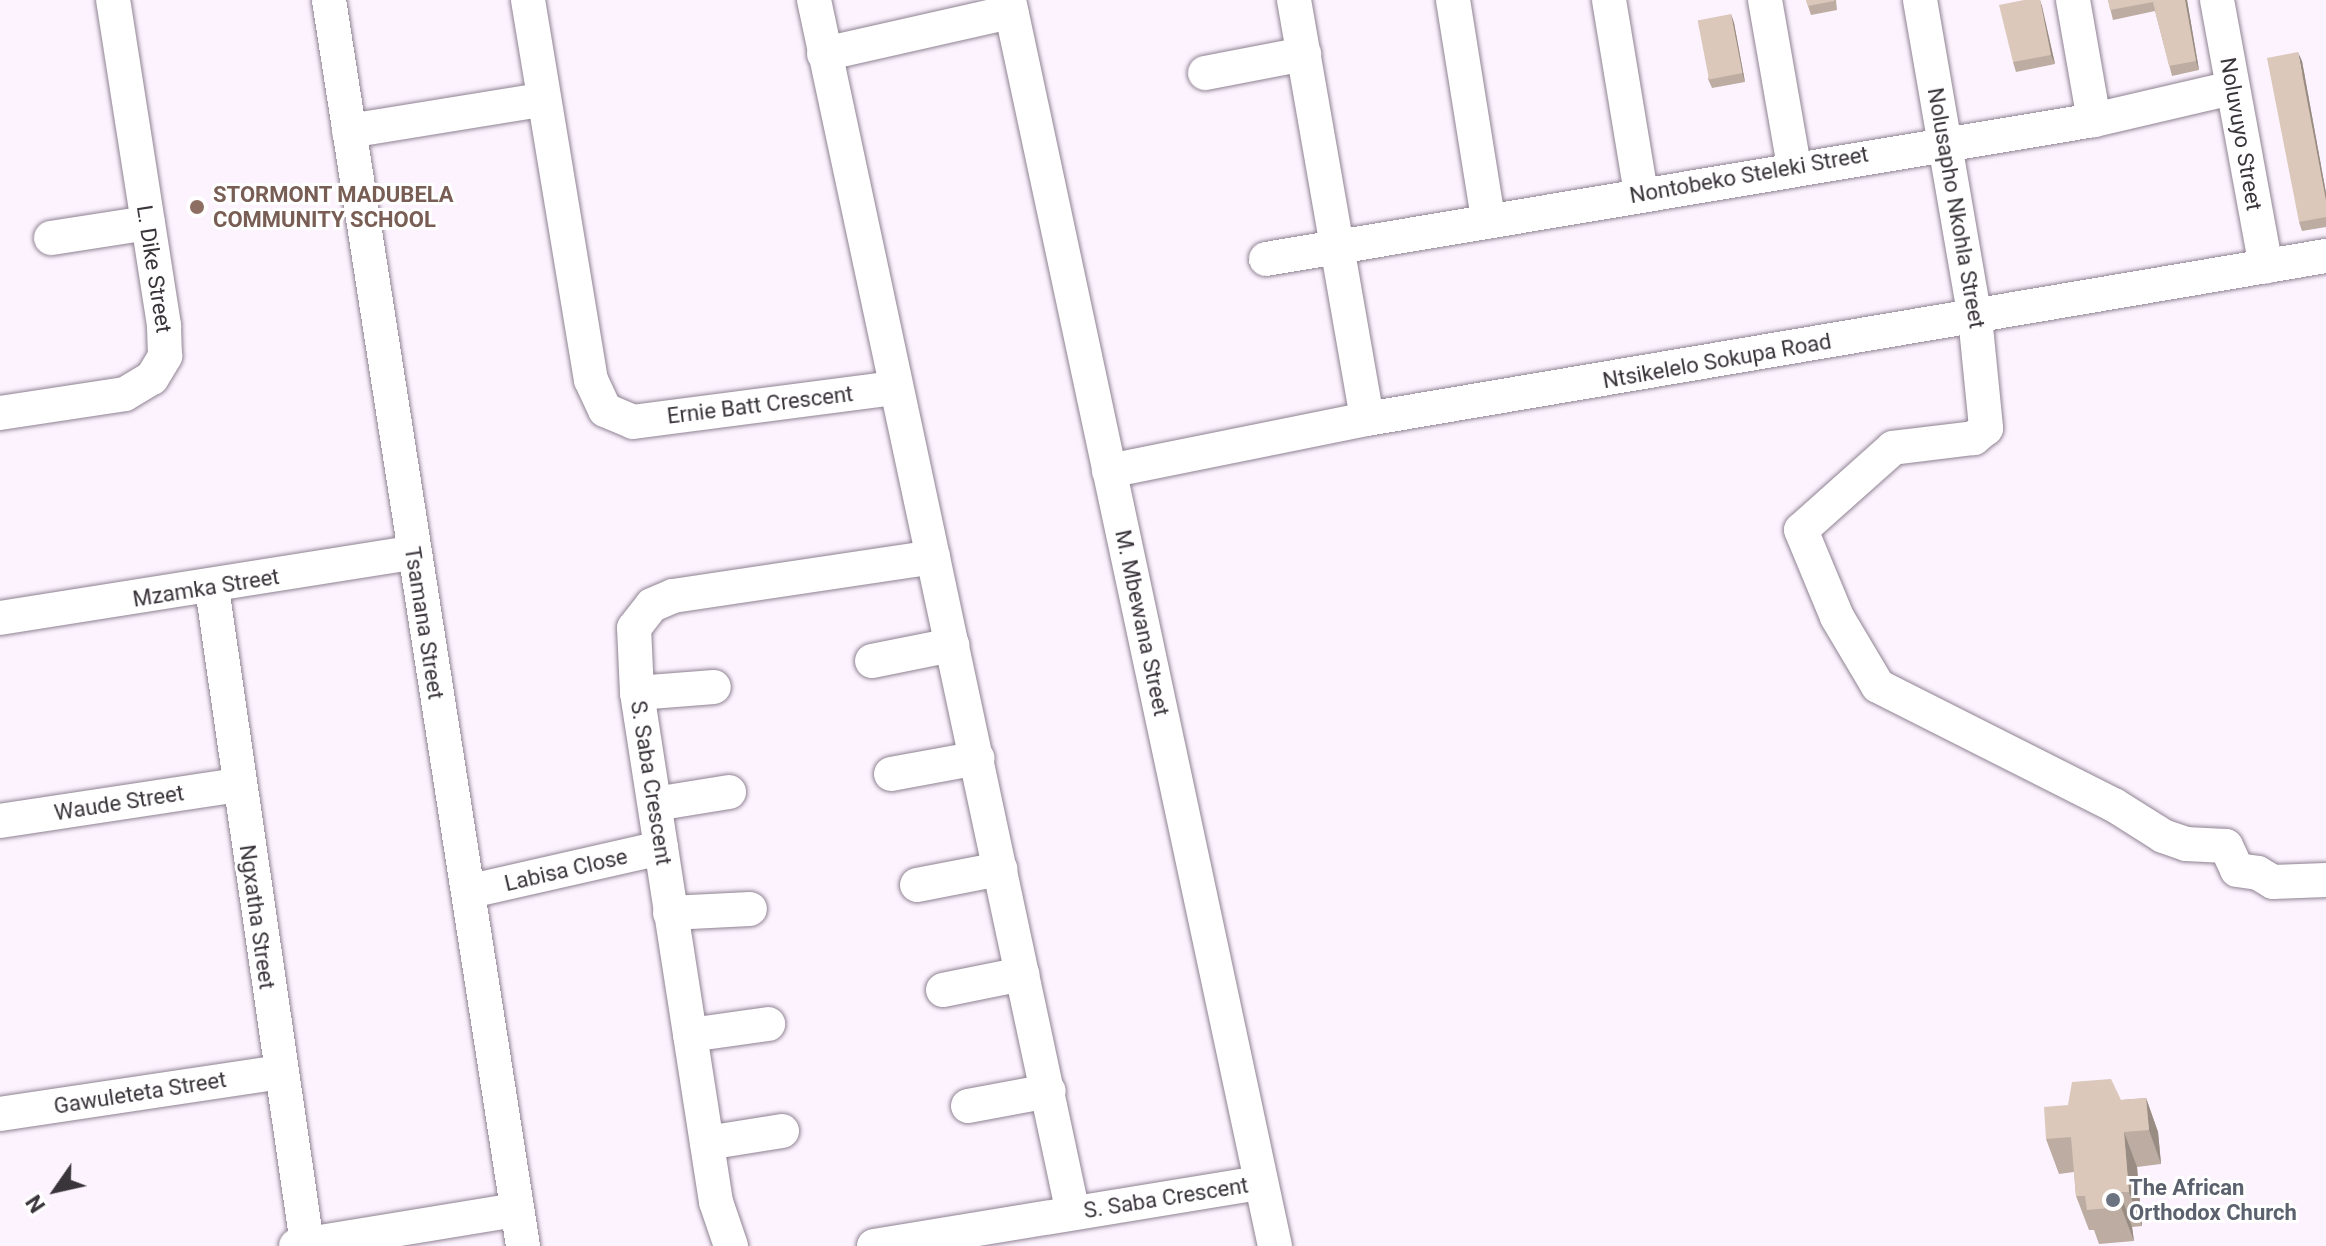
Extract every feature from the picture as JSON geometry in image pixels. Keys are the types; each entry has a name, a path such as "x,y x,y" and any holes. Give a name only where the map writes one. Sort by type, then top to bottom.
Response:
{"street":[{"name":"L. Dike Street","path":"0,413 125,394 152,378 166,342 113,0"},
{"name":"Tsamana Street","path":"329,0 412,553 471,891 523,1246"},
{"name":"Ernie Batt Crescent","path":"528,0 541,100 592,388 610,414 633,422 894,388"},
{"path":"814,0 894,388"},
{"path":"1294,0 1340,248 1367,419"},
{"path":"1453,0 1488,219"},
{"path":"1609,0 1641,193"},
{"path":"1765,0 1794,167"},
{"name":"Nolusapho Nkohla Street","path":"1920,0 1975,317 1986,428 1974,438 1914,442 1880,456 1801,530 1837,617 1878,686 2114,805 2163,836 2186,844 2226,846 2237,870 2258,873 2273,882 2326,880"},
{"path":"2073,0 2094,120"},
{"name":"Noluvuyo Street","path":"2217,0 2266,267"},
{"path":"824,54 1010,6"},
{"name":"M. Mbewana Street","path":"1010,6 1259,1183 1275,1246"},
{"path":"1205,74 1304,54"},
{"name":"Nontobeko Steleki Street","path":"1266,260 1946,141 2094,120 2232,88"},
{"path":"349,131 541,100"},
{"path":"51,238 148,223"},
{"name":"Ntsikelelo Sokupa Road","path":"1109,471 1367,419 2326,256"},
{"name":"S. Saba Crescent","path":"894,388 978,758 1073,1213"},
{"name":"Mzamka Street","path":"0,618 212,588 412,553"},
{"name":"S. Saba Crescent","path":"731,1246 721,1227 670,913 637,693 634,628 652,605 673,596 933,557"},
{"name":"Ngxatha Street","path":"212,588 302,1245"},
{"path":"872,661 952,645"},
{"path":"637,693 714,687"},
{"path":"891,774 978,758"},
{"name":"Waude Street","path":"0,821 238,785"},
{"path":"655,804 729,792"},
{"name":"Labisa Close","path":"471,891 661,848"},
{"path":"917,885 1000,869"},
{"path":"670,913 750,909"},
{"path":"943,990 1022,974"},
{"path":"690,1035 768,1024"},
{"name":"Gawuleteta Street","path":"0,1114 280,1072"},
{"path":"968,1106 1049,1091"},
{"path":"707,1143 782,1131"},
{"name":"S. Saba Crescent","path":"874,1246 1259,1183"},
{"path":"302,1245 517,1210"}],"building":[{"path":"1806,0 1834,0 1834,1 1808,6"},
{"path":"2040,0 2051,55 2013,62 1999,5"},
{"path":"2108,0 2185,0 2196,61 2169,66 2153,2 2110,10"},
{"path":"1731,14 1742,73 1709,79 1698,20"},
{"path":"2298,52 2326,201 2326,217 2299,222 2267,58"},
{"path":"2111,1079 2121,1100 2146,1098 2149,1130 2124,1132 2129,1192 2120,1192 2121,1207 2087,1210 2085,1196 2076,1196 2071,1137 2046,1139 2044,1107 2068,1105 2072,1082"}],"place":[{"name":"STORMONT MADUBELA COMMUNITY SCHOOL","path":"197,207"},
{"name":"The African Orthodox Church","path":"2113,1200"}]}
